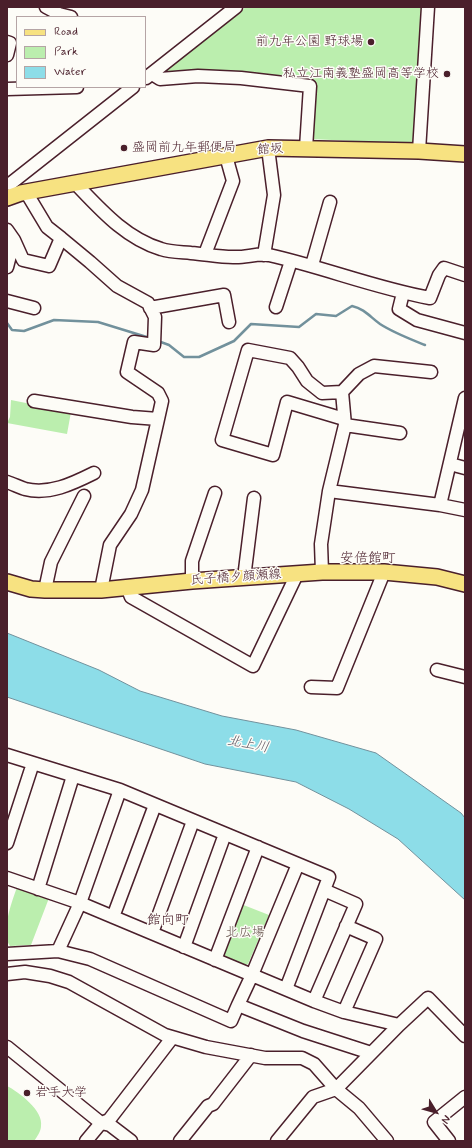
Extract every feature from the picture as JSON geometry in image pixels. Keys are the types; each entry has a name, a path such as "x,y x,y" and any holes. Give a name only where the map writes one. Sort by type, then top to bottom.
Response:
{"main road":[{"name":"館坂","path":"8,189 26,192 268,148 419,151 465,154"},
{"name":"氏子橋夕顔瀬線","path":"7,582 45,590 101,590 322,572 384,572 437,577 465,584"}],"street":[{"path":"46,7 59,14 67,16"},
{"path":"419,151 428,7"},
{"path":"148,76 229,8"},
{"path":"7,42 10,43 7,55"},
{"path":"148,76 160,79 198,76 242,78 310,86 306,148"},
{"path":"7,89 40,88"},
{"path":"8,189 132,88"},
{"path":"264,255 274,195 268,148"},
{"path":"206,254 234,181 226,156"},
{"path":"75,183 99,209 122,229 145,243 162,250 234,258 251,255 264,255 312,266 403,293 430,298 439,275 444,268 465,275"},
{"path":"26,192 47,227 117,286 148,303 155,317 154,345 134,342 127,372 158,393 162,400 142,490 131,514 110,545 101,590"},
{"path":"312,266 330,202"},
{"path":"10,235 23,260 49,266 60,238"},
{"path":"7,266 10,235"},
{"path":"276,307 291,261"},
{"path":"403,293 399,309 417,320 465,333"},
{"path":"150,308 224,295 229,322"},
{"path":"7,301 34,308"},
{"path":"400,433 345,422 287,402 273,455 222,440 248,350 290,358 307,381 322,393 342,392 359,374 374,366 431,372"},
{"path":"322,572 320,544 329,491 345,422 342,392"},
{"path":"440,505 465,400"},
{"path":"34,401 132,417 158,419"},
{"path":"450,464 465,468"},
{"path":"7,482 25,489 47,491 70,486 94,473"},
{"path":"329,491 440,505 465,510"},
{"path":"192,582 192,561 215,493"},
{"path":"45,590 51,562 84,496"},
{"path":"244,578 254,498"},
{"path":"311,687 337,688 384,572"},
{"path":"127,587 131,597 253,666 297,574"},
{"path":"437,670 465,677"},
{"path":"7,755 120,790 329,877 286,989"},
{"path":"7,843 33,763"},
{"path":"38,889 73,776"},
{"path":"58,951 80,903 120,790"},
{"path":"113,917 155,805"},
{"path":"152,933 194,821"},
{"path":"184,947 225,834"},
{"path":"215,960 258,847"},
{"path":"7,954 58,951 90,959 231,1021 252,975 298,864"},
{"path":"7,878 80,903 344,1012 399,1025"},
{"path":"314,1000 356,904 324,890"},
{"path":"344,1012 376,939 346,926"},
{"path":"7,974 25,972 50,976 69,982 165,1036 172,1038 206,1047 265,1058 302,1058 314,1064 336,1089 359,1108 387,1141"},
{"path":"277,1141 313,1097 336,1089 370,1053 428,998 465,1036"},
{"path":"238,1005 303,1031 370,1053"},
{"path":"86,1141 100,1123 109,1120 172,1038"},
{"path":"7,1047 100,1123 110,1125 130,1141"},
{"path":"180,1141 208,1106 213,1104 251,1055"},
{"path":"449,1141 434,1122 465,1097"}],"green space":[{"path":"246,7 423,7 415,144 311,139 314,79 237,73 158,73"},
{"path":"11,400 71,412 67,434 7,423 10,417"},
{"path":"17,887 49,898 31,945 10,946 7,940 6,933 8,917"},
{"name":"北広場","path":"241,904 269,915 248,964 243,966 223,956"},
{"path":"7,1086 24,1097 39,1114 41,1128 34,1141 7,1141"}],"water":[{"name":"北上川","path":"7,633 99,670 140,691 222,716 296,730 376,753 461,813 465,818 465,900 398,839 349,809 296,782 205,764 7,697"}],"waterway":[{"path":"158,341 169,345 184,357 199,357 234,341 251,324 299,327 316,314 336,316 352,306 364,311 380,324 402,336 425,345"},
{"path":"7,323 12,330 24,331 54,320 98,322 150,338"}],"place":[{"name":"前九年公園 野球場","path":"371,42"},
{"name":"私立江南義塾盛岡高等学校","path":"447,74"},
{"name":"盛岡前九年郵便局","path":"124,148"},
{"name":"岩手大学","path":"27,1093"}],"district":[{"name":"安倍館町","path":"368,559"},
{"name":"館向町","path":"168,921"}]}
